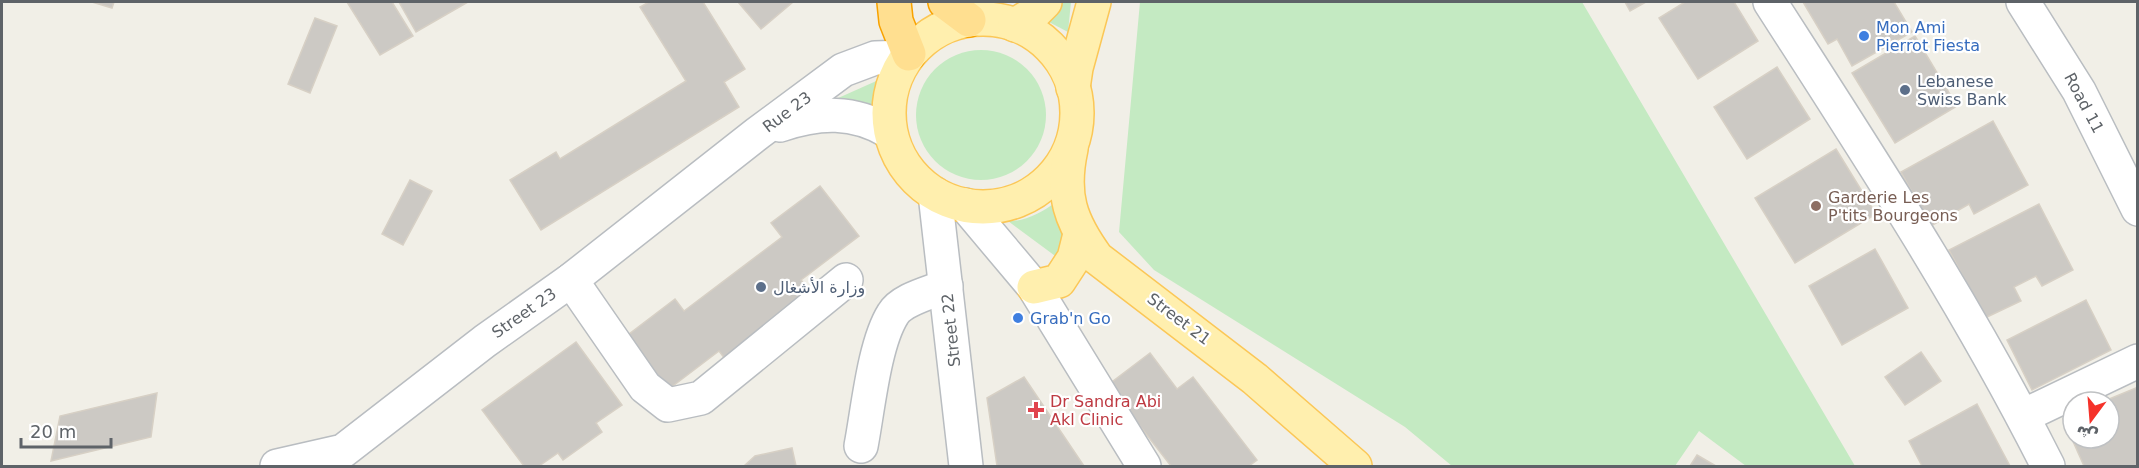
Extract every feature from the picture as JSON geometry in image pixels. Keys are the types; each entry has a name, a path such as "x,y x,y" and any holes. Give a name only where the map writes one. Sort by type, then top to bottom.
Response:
{"highway":[{"path":"894,2 896,21 908,55"}],"main road":[{"path":"1015,25 1033,14 1045,2"},
{"path":"1073,88 1076,68 1094,2"},
{"path":"957,11 1015,25 1035,35 1052,49 1065,67 1073,88 1077,113 1073,138 1062,163 1044,185 1020,199 993,206 965,205 935,194 914,178 899,157 890,132 888,106 894,80 908,55 957,11"},
{"name":"Street 21","path":"1073,138 1066,187 1070,211 1080,234 1097,258 1255,379 1354,466"},
{"path":"1034,287 1059,281 1074,258 1080,234"}],"street":[{"path":"1770,2 1887,185 2023,416 2048,466"},
{"name":"Road 11","path":"2023,2 2079,91 2138,209"},
{"name":"Rue 23","path":"758,133 843,70 875,58 908,55"},
{"name":"Rue 23","path":"758,133 799,119 834,113 877,124 890,132"},
{"name":"Street 23","path":"277,466 344,459 485,341 572,280 758,133"},
{"name":"Street 22","path":"935,194 966,466"},
{"path":"965,205 1034,287 1144,466"},
{"path":"572,280 645,387 668,405 701,398 846,280"},
{"path":"861,446 879,351 893,313 911,301 946,286"},
{"path":"2023,416 2138,361"}],"green space":[{"path":"1061,2 1071,2 1068,32 1047,21"},
{"path":"1140,2 1582,2 1855,466 1746,466 1699,431 1675,466 1452,466 1405,427 1154,270 1119,232"},
{"path":"981,50 1006,55 1027,69 1041,90 1046,115 1041,140 1027,161 1006,175 981,180 956,175 935,161 921,140 916,115 921,90 935,69 956,55"},
{"path":"883,78 879,113 827,103"},
{"path":"1055,203 1058,208 1066,264 1008,221 1026,218"}],"building":[{"path":"92,2 114,2 112,8"},
{"path":"347,2 392,2 413,36 380,55"},
{"path":"399,2 468,2 416,32"},
{"path":"649,2 703,2 745,69 724,82 739,107 541,230 510,180 556,152 560,159 686,81 640,7"},
{"path":"738,2 793,2 761,29"},
{"path":"1625,2 1646,2 1630,11"},
{"path":"1685,2 1734,2 1758,41 1698,79 1659,18"},
{"name":"Mon Ami Pierrot Fiesta","path":"1803,2 1894,2 1912,32 1852,66 1837,39 1828,44"},
{"path":"315,18 337,26 310,93 288,84"},
{"name":"Lebanese Swiss Bank","path":"1915,36 1957,106 1895,143 1852,73"},
{"path":"1777,67 1810,119 1747,159 1714,107"},
{"path":"1993,121 2028,185 1974,214 1969,204 1931,226 1901,172"},
{"name":"Garderie Les P'tits Bourgeons","path":"1836,149 1876,214 1795,263 1755,198"},
{"path":"410,180 432,191 403,245 382,234"},
{"name":"وزارة الأشغال","path":"820,186 859,236 801,280 812,293 725,359 719,351 661,395 620,341 675,299 684,311 782,237 771,223"},
{"path":"2039,204 2073,270 2042,286 2036,276 2014,287 2021,301 1985,318 1949,250"},
{"path":"1875,249 1908,308 1842,345 1809,286"},
{"path":"2086,300 2111,350 2032,390 2007,340"},
{"path":"576,342 622,405 596,423 602,432 563,460 558,453 539,466 524,466 482,410"},
{"path":"1921,352 1941,381 1905,405 1885,377"},
{"path":"1150,353 1177,389 1193,377 1257,460 1249,466 1171,466 1108,385"},
{"path":"1024,377 1084,466 997,466 987,398"},
{"path":"2138,387 2138,466 2084,466 2077,450 2121,450 2121,394"},
{"path":"157,393 151,437 51,461 60,416"},
{"path":"1977,404 2010,466 1922,466 1909,441"},
{"path":"792,448 796,466 744,466 755,456"},
{"path":"1697,455 1716,466 1690,466"}],"place":[{"name":"Mon Ami Pierrot Fiesta","path":"1864,36"},
{"name":"Lebanese Swiss Bank","path":"1905,90"},
{"name":"Garderie Les P'tits Bourgeons","path":"1816,206"},
{"name":"وزارة الأشغال","path":"761,287"},
{"name":"Grab'n Go","path":"1018,318"},
{"name":"Dr Sandra Abi Akl Clinic","path":"1036,410"}]}
